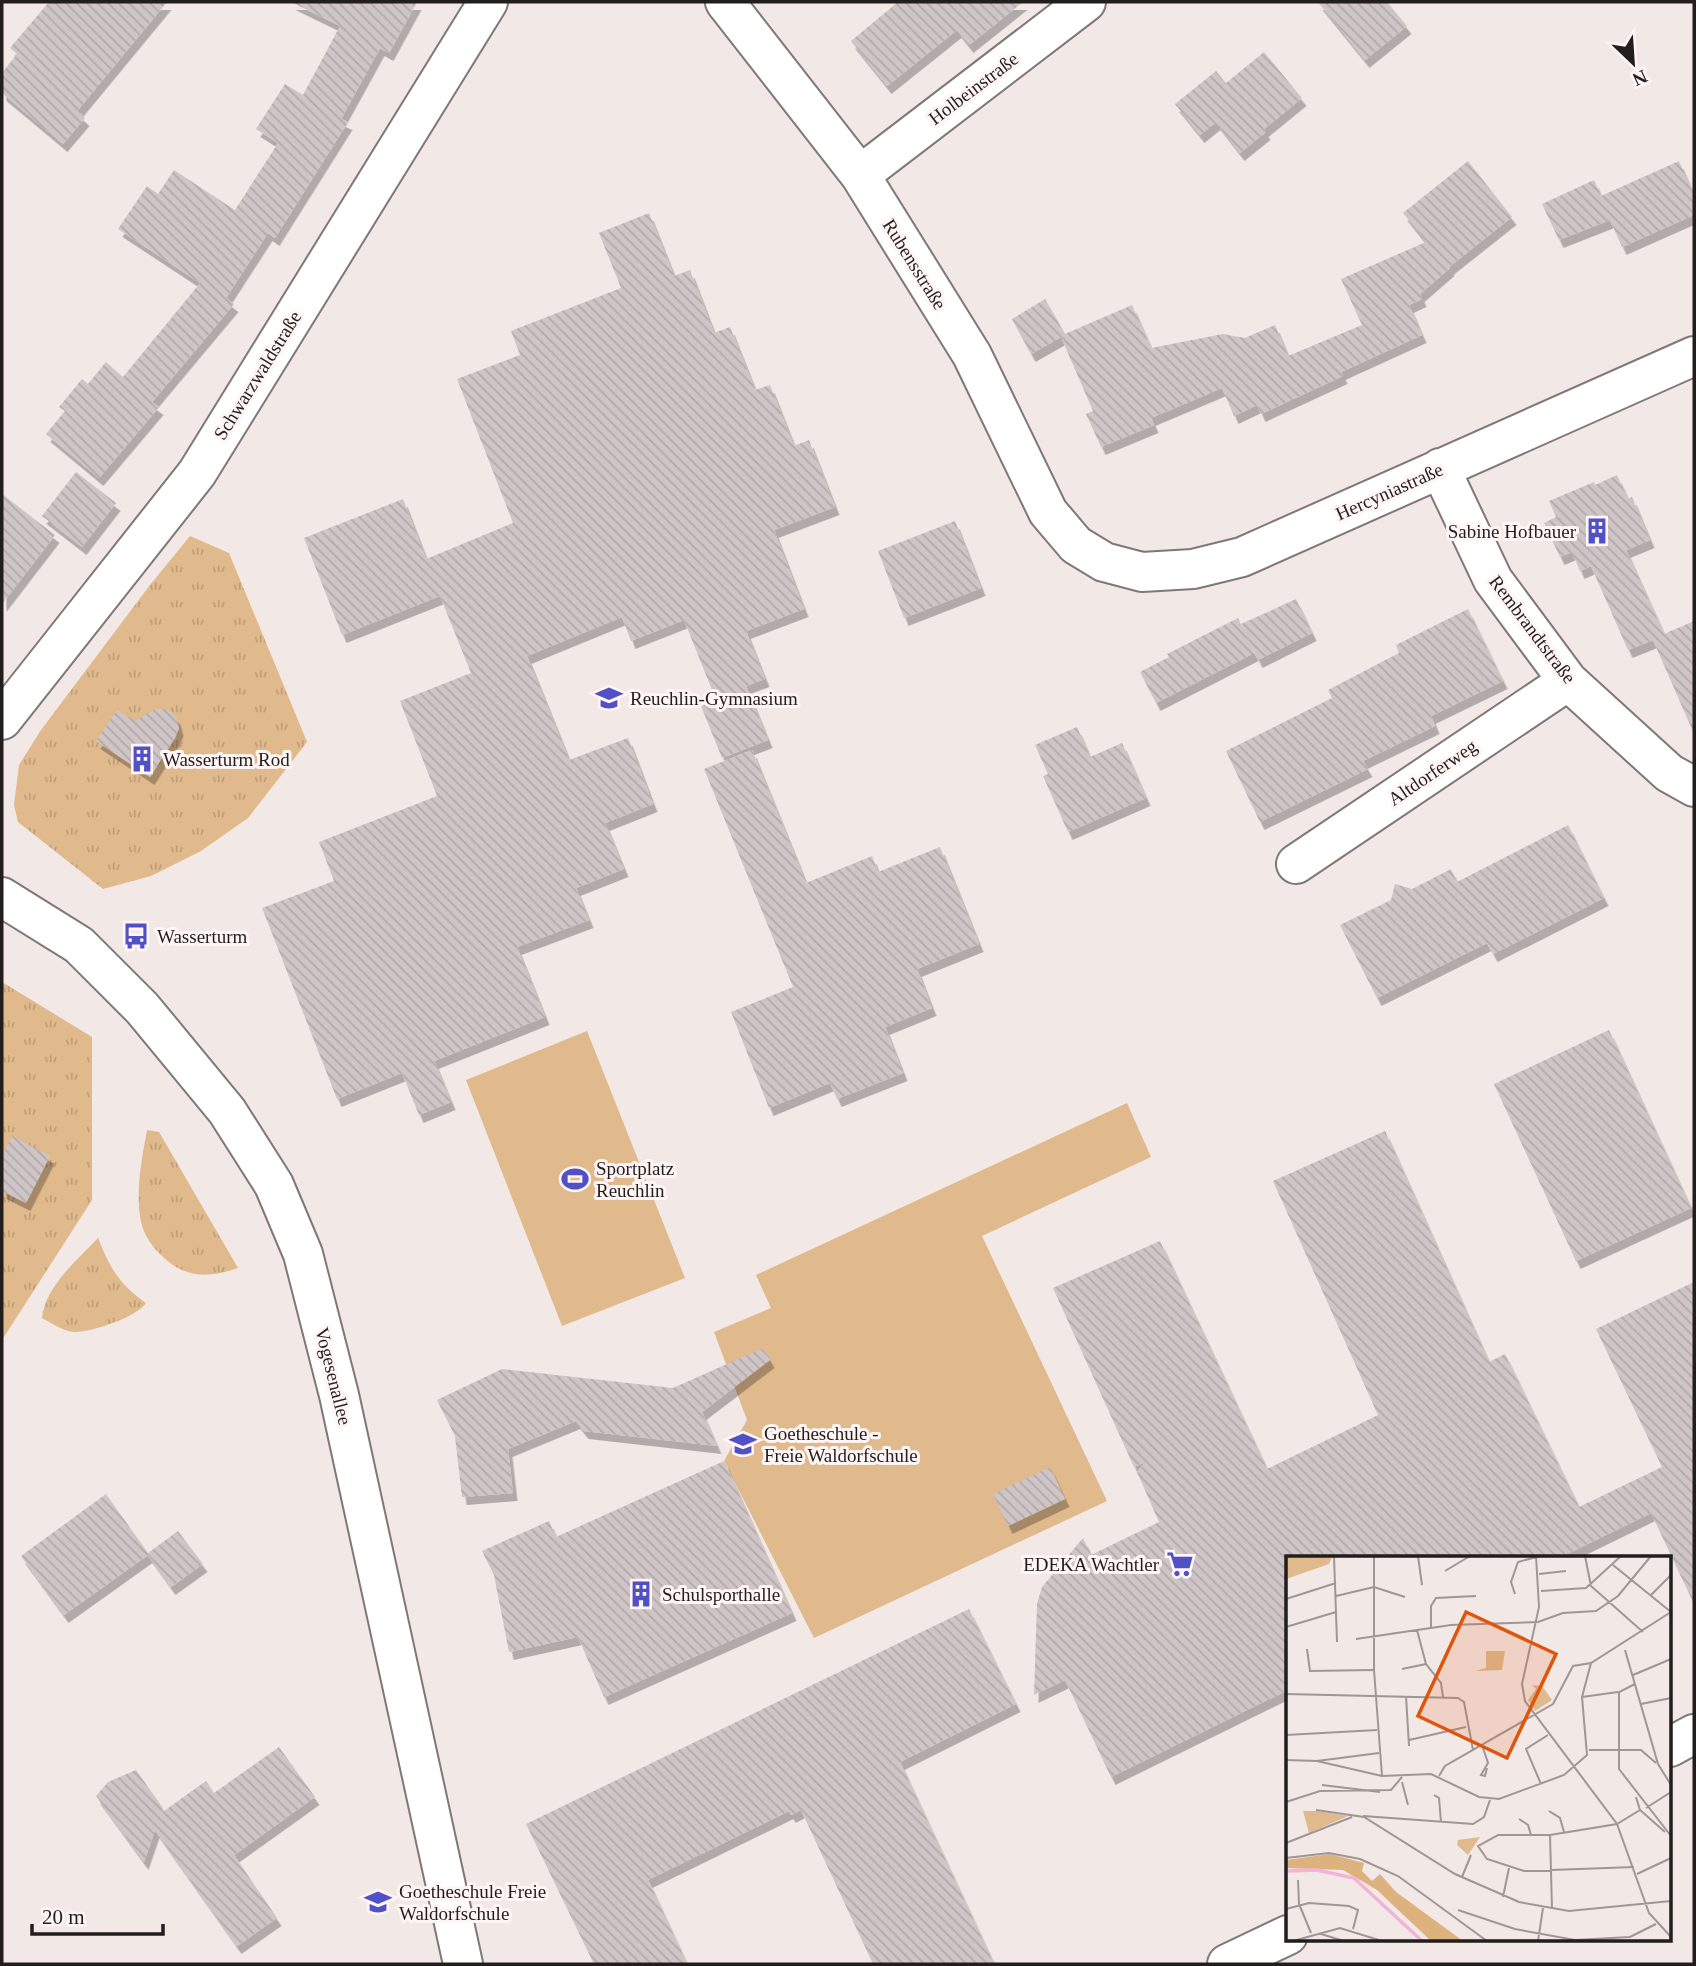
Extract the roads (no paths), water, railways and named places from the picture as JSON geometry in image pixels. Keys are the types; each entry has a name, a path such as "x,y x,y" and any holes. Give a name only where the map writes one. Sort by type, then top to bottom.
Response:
{"street":[{"name":"Rubensstraße","path":"725,2 860,175 972,355 1048,512 1076,545"},
{"name":"Holbeinstraße","path":"860,175 1086,2"},
{"name":"Schwarzwaldstraße","path":"2,720 197,473 482,4"},
{"name":"Hercyniastraße","path":"1076,545 1104,562 1142,572 1193,569 1242,557 1694,356"},
{"name":"Rembrandtstraße","path":"1440,468 1493,580 1569,681 1669,773 1694,787"},
{"name":"Altdorferweg","path":"1296,864 1569,681"},
{"name":"Vogesenallee","path":"2,897 79,945 142,1008 227,1111 274,1185 303,1254 339,1395 463,1964"},
{"path":"1672,1746 1694,1734"},
{"path":"1227,1964 1286,1936"}],"place":[{"name":"Sabine Hofbauer","path":"1597,531"},
{"name":"Reuchlin-Gymnasium","path":"609,698"},
{"name":"Wasserturm Rod","path":"142,759"},
{"name":"Wasserturm","path":"136,936"},
{"name":"Sportplatz Reuchlin","path":"575,1179"},
{"name":"Goetheschule - Freie Waldorfschule","path":"743,1444"},
{"name":"EDEKA Wachtler","path":"1180,1564"},
{"name":"Schulsporthalle","path":"641,1594"},
{"name":"Goetheschule Freie Waldorfschule","path":"378,1902"}]}
